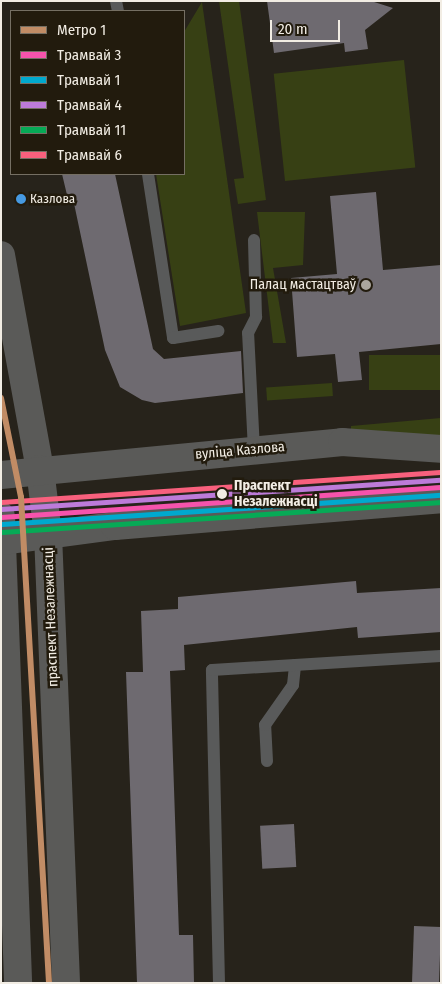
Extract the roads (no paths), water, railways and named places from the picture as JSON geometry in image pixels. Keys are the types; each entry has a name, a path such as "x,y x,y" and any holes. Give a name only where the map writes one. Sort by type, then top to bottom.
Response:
{"main road":[{"name":"праспект Незалежнасці","path":"1,255 40,469 48,534 66,983"},
{"name":"вуліца Казлова","path":"1,475 40,469 342,442 441,449"},
{"path":"18,983 2,533 48,534 291,509 441,499"}],"lane":[{"path":"148,175 173,338 218,331"},
{"path":"254,240 256,318 248,333 254,450"},
{"path":"219,983 212,670 441,656"},
{"path":"267,761 265,725 293,685 295,664"}],"metro line":[{"name":"1","path":"1,398 21,497 49,983"}],"tram line":[{"name":"6","path":"1,502 440,472"},
{"name":"4","path":"1,509 440,480"},
{"name":"3","path":"1,517 441,487"},
{"name":"1","path":"2,524 441,495"},
{"name":"11","path":"2,532 441,502"}],"place":[{"name":"Казлова","path":"21,199"},
{"name":"Палац мастацтваў","path":"366,285"},
{"name":"Праспект Незалежнасці","path":"222,494"}]}
